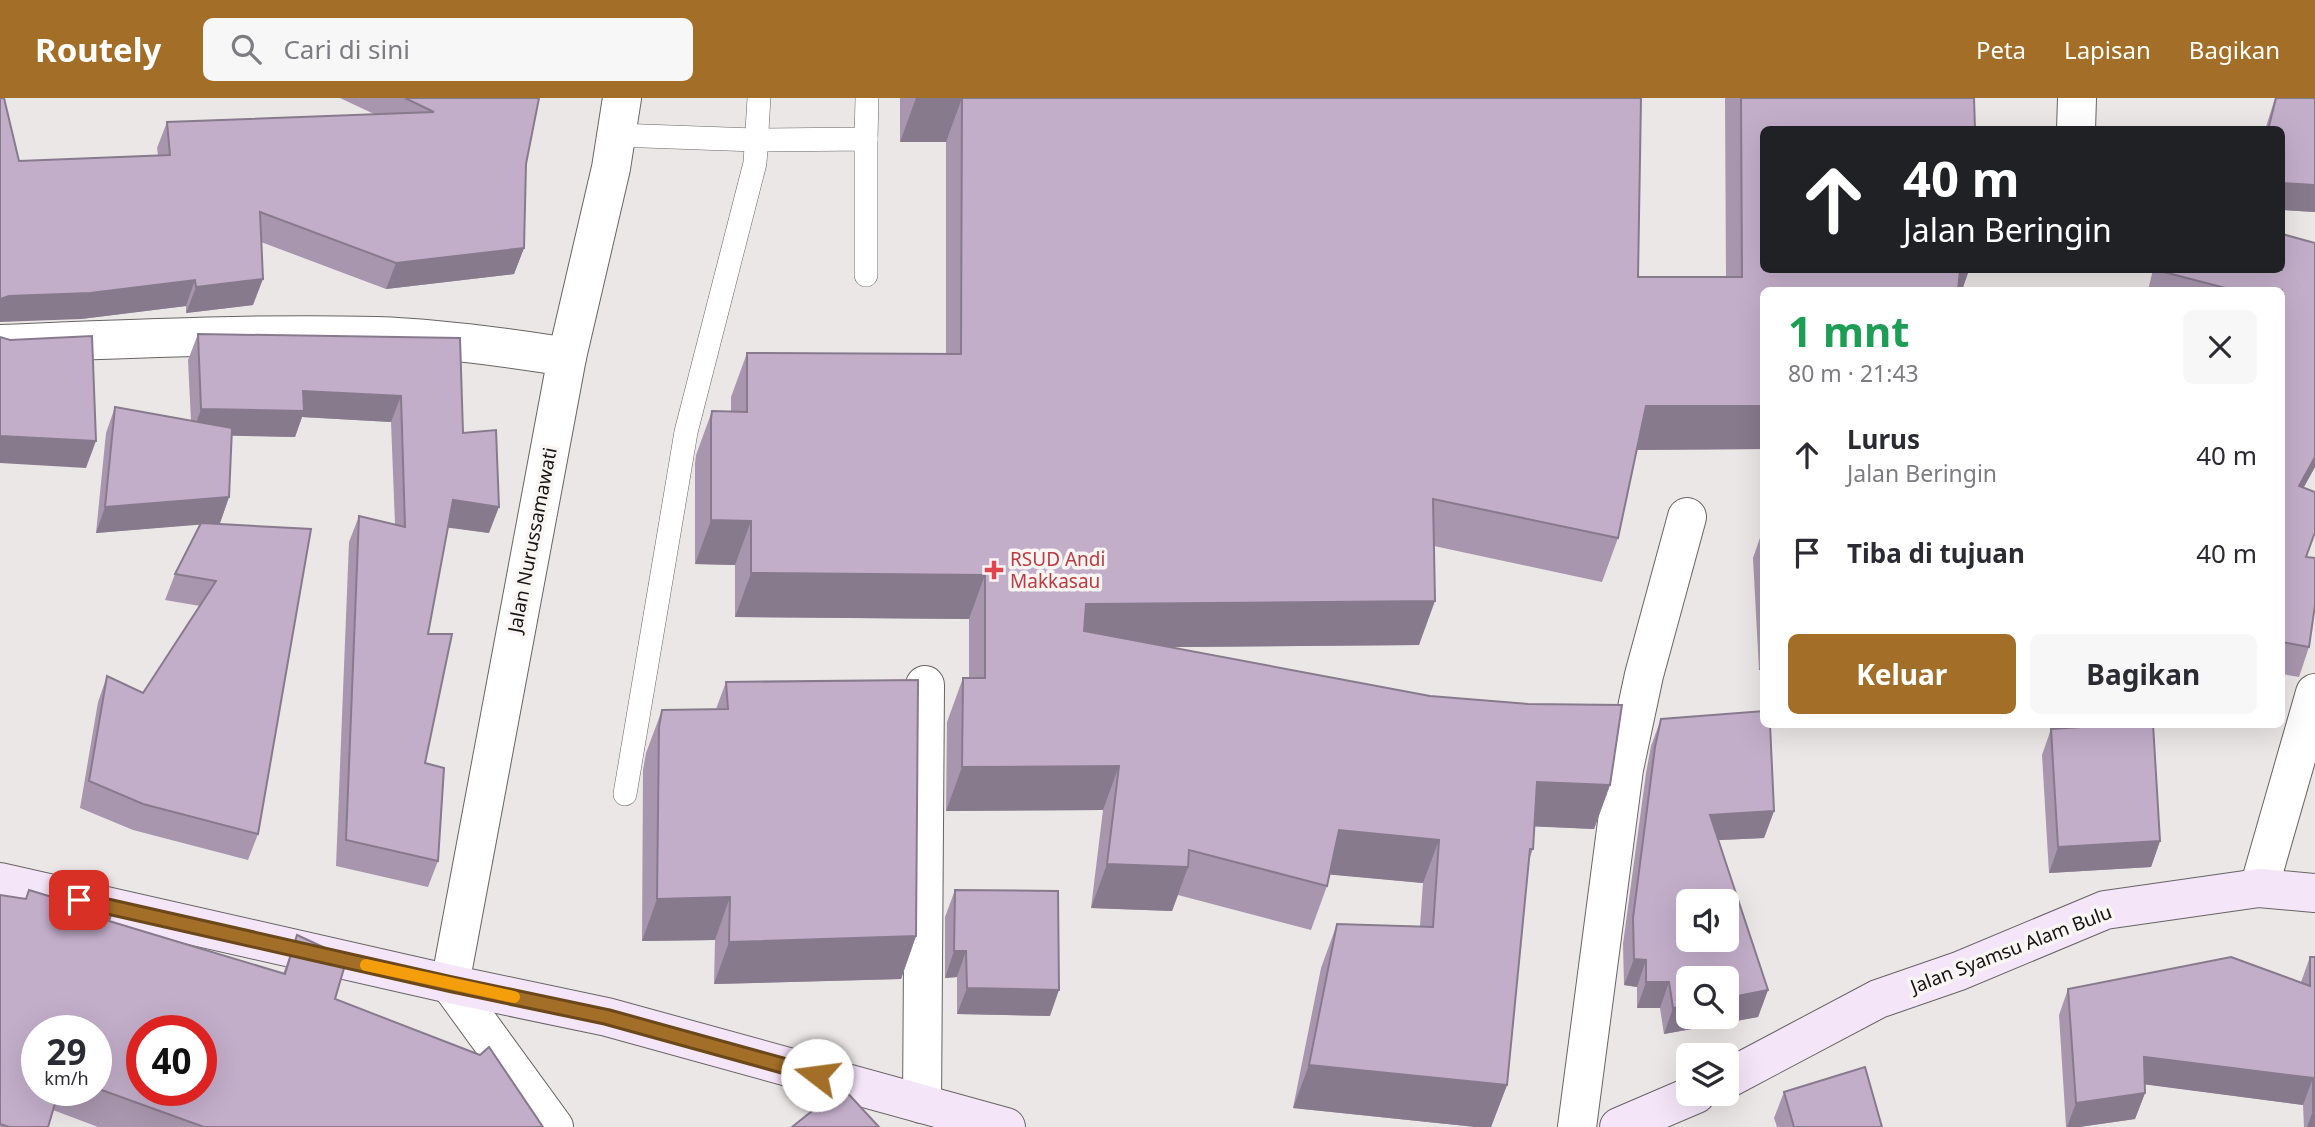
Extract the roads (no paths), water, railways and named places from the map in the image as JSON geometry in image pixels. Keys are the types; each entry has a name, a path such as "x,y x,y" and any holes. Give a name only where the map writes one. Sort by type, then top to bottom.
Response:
{"street":[{"name":"Jalan Nurussamawati","path":"450,984 566,357 611,169 622,98"},
{"path":"2076,126 2077,98"},
{"path":"0,344 176,336 379,336 510,348 566,357"},
{"path":"1577,1127 1624,769 1644,675 1687,517"},
{"path":"922,1104 925,685"},
{"path":"2259,888 2315,694"},
{"path":"0,881 450,984 607,1017 1006,1127"},
{"name":"Jalan Syamsu Alam Bulu","path":"1739,1073 1878,999 1959,971 2105,910 2259,888 2315,893"},
{"path":"450,984 554,1127"},
{"path":"1619,1127 1676,1103"}],"lane":[{"path":"625,794 686,432 755,163 759,98"},
{"path":"866,275 867,98"},
{"path":"616,135 755,140 866,139"}],"place":[{"name":"RSUD Andi Makkasau","path":"994,570"}]}
